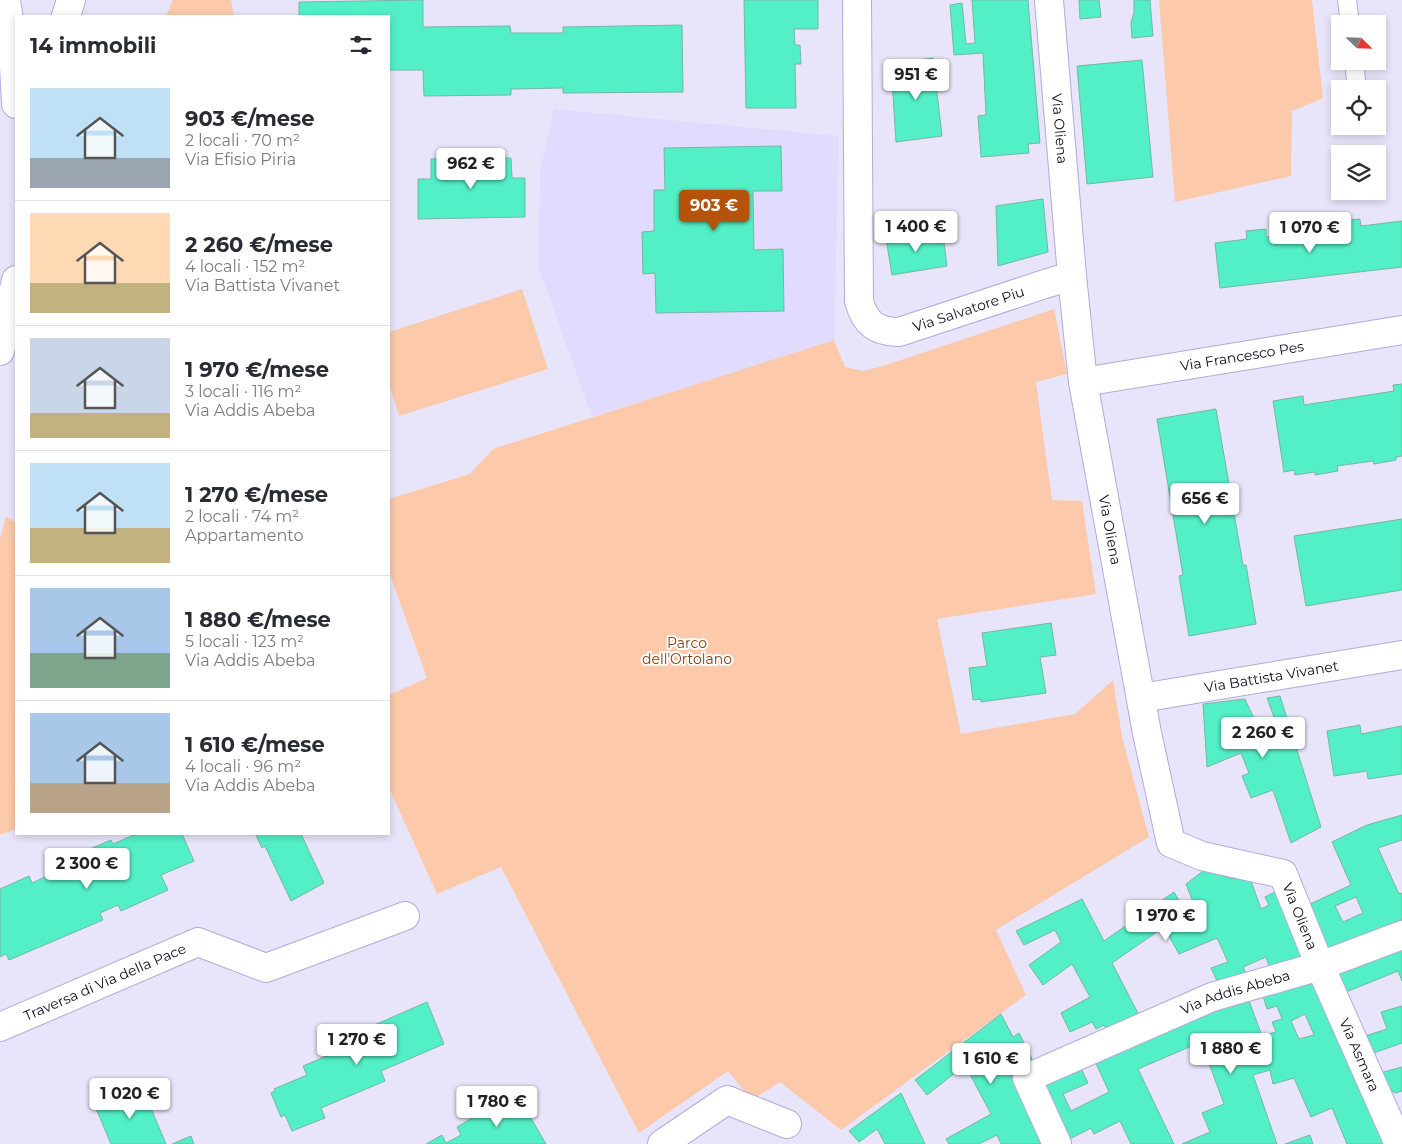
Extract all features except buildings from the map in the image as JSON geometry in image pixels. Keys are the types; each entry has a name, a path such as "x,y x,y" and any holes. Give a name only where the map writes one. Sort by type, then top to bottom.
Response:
{"street":[{"path":"6,0 13,47 15,85"},
{"path":"66,15 71,0"},
{"name":"Via Salvatore Piu","path":"857,0 859,301 862,312 868,321 877,328 887,332 899,332 1072,276"},
{"name":"Via Oliena","path":"1049,0 1072,276 1083,382 1141,698 1171,843 1202,856 1283,874 1320,966"},
{"path":"0,351 15,284"},
{"name":"Via Francesco Pes","path":"1083,382 1402,330"},
{"name":"Via Battista Vivanet","path":"1141,698 1402,655"},
{"name":"Traversa di Via della Pace","path":"0,1027 198,942 266,968 406,916"},
{"name":"Via Addis Abeba","path":"1057,1144 1027,1078 1212,997 1320,966 1402,935"},
{"name":"Via Asmara","path":"1320,966 1392,1102 1399,1144"},
{"path":"662,1144 727,1100 787,1124"}],"lane":[{"path":"1348,0 1349,15"}],"shaded area":[{"path":"554,109 839,136 834,340 592,417 539,268 540,170"}],"green space":[{"path":"173,0 231,0 234,15 166,15"},
{"path":"1159,0 1312,0 1323,98 1292,111 1291,176 1175,202"},
{"path":"522,289 548,369 399,416 390,387 390,332"},
{"name":"Parco dell'Ortolano","path":"1054,309 1067,374 1036,382 1052,500 1082,501 1096,594 937,619 961,734 1075,714 1113,680 1122,737 1149,837 996,930 1026,995 841,1130 780,1082 752,1100 728,1071 639,1133 501,867 437,894 390,790 390,695 427,678 390,575 390,499 470,474 493,449 834,340 845,367 863,371"},
{"path":"6,516 15,522 15,829 0,835 0,539"}]}
